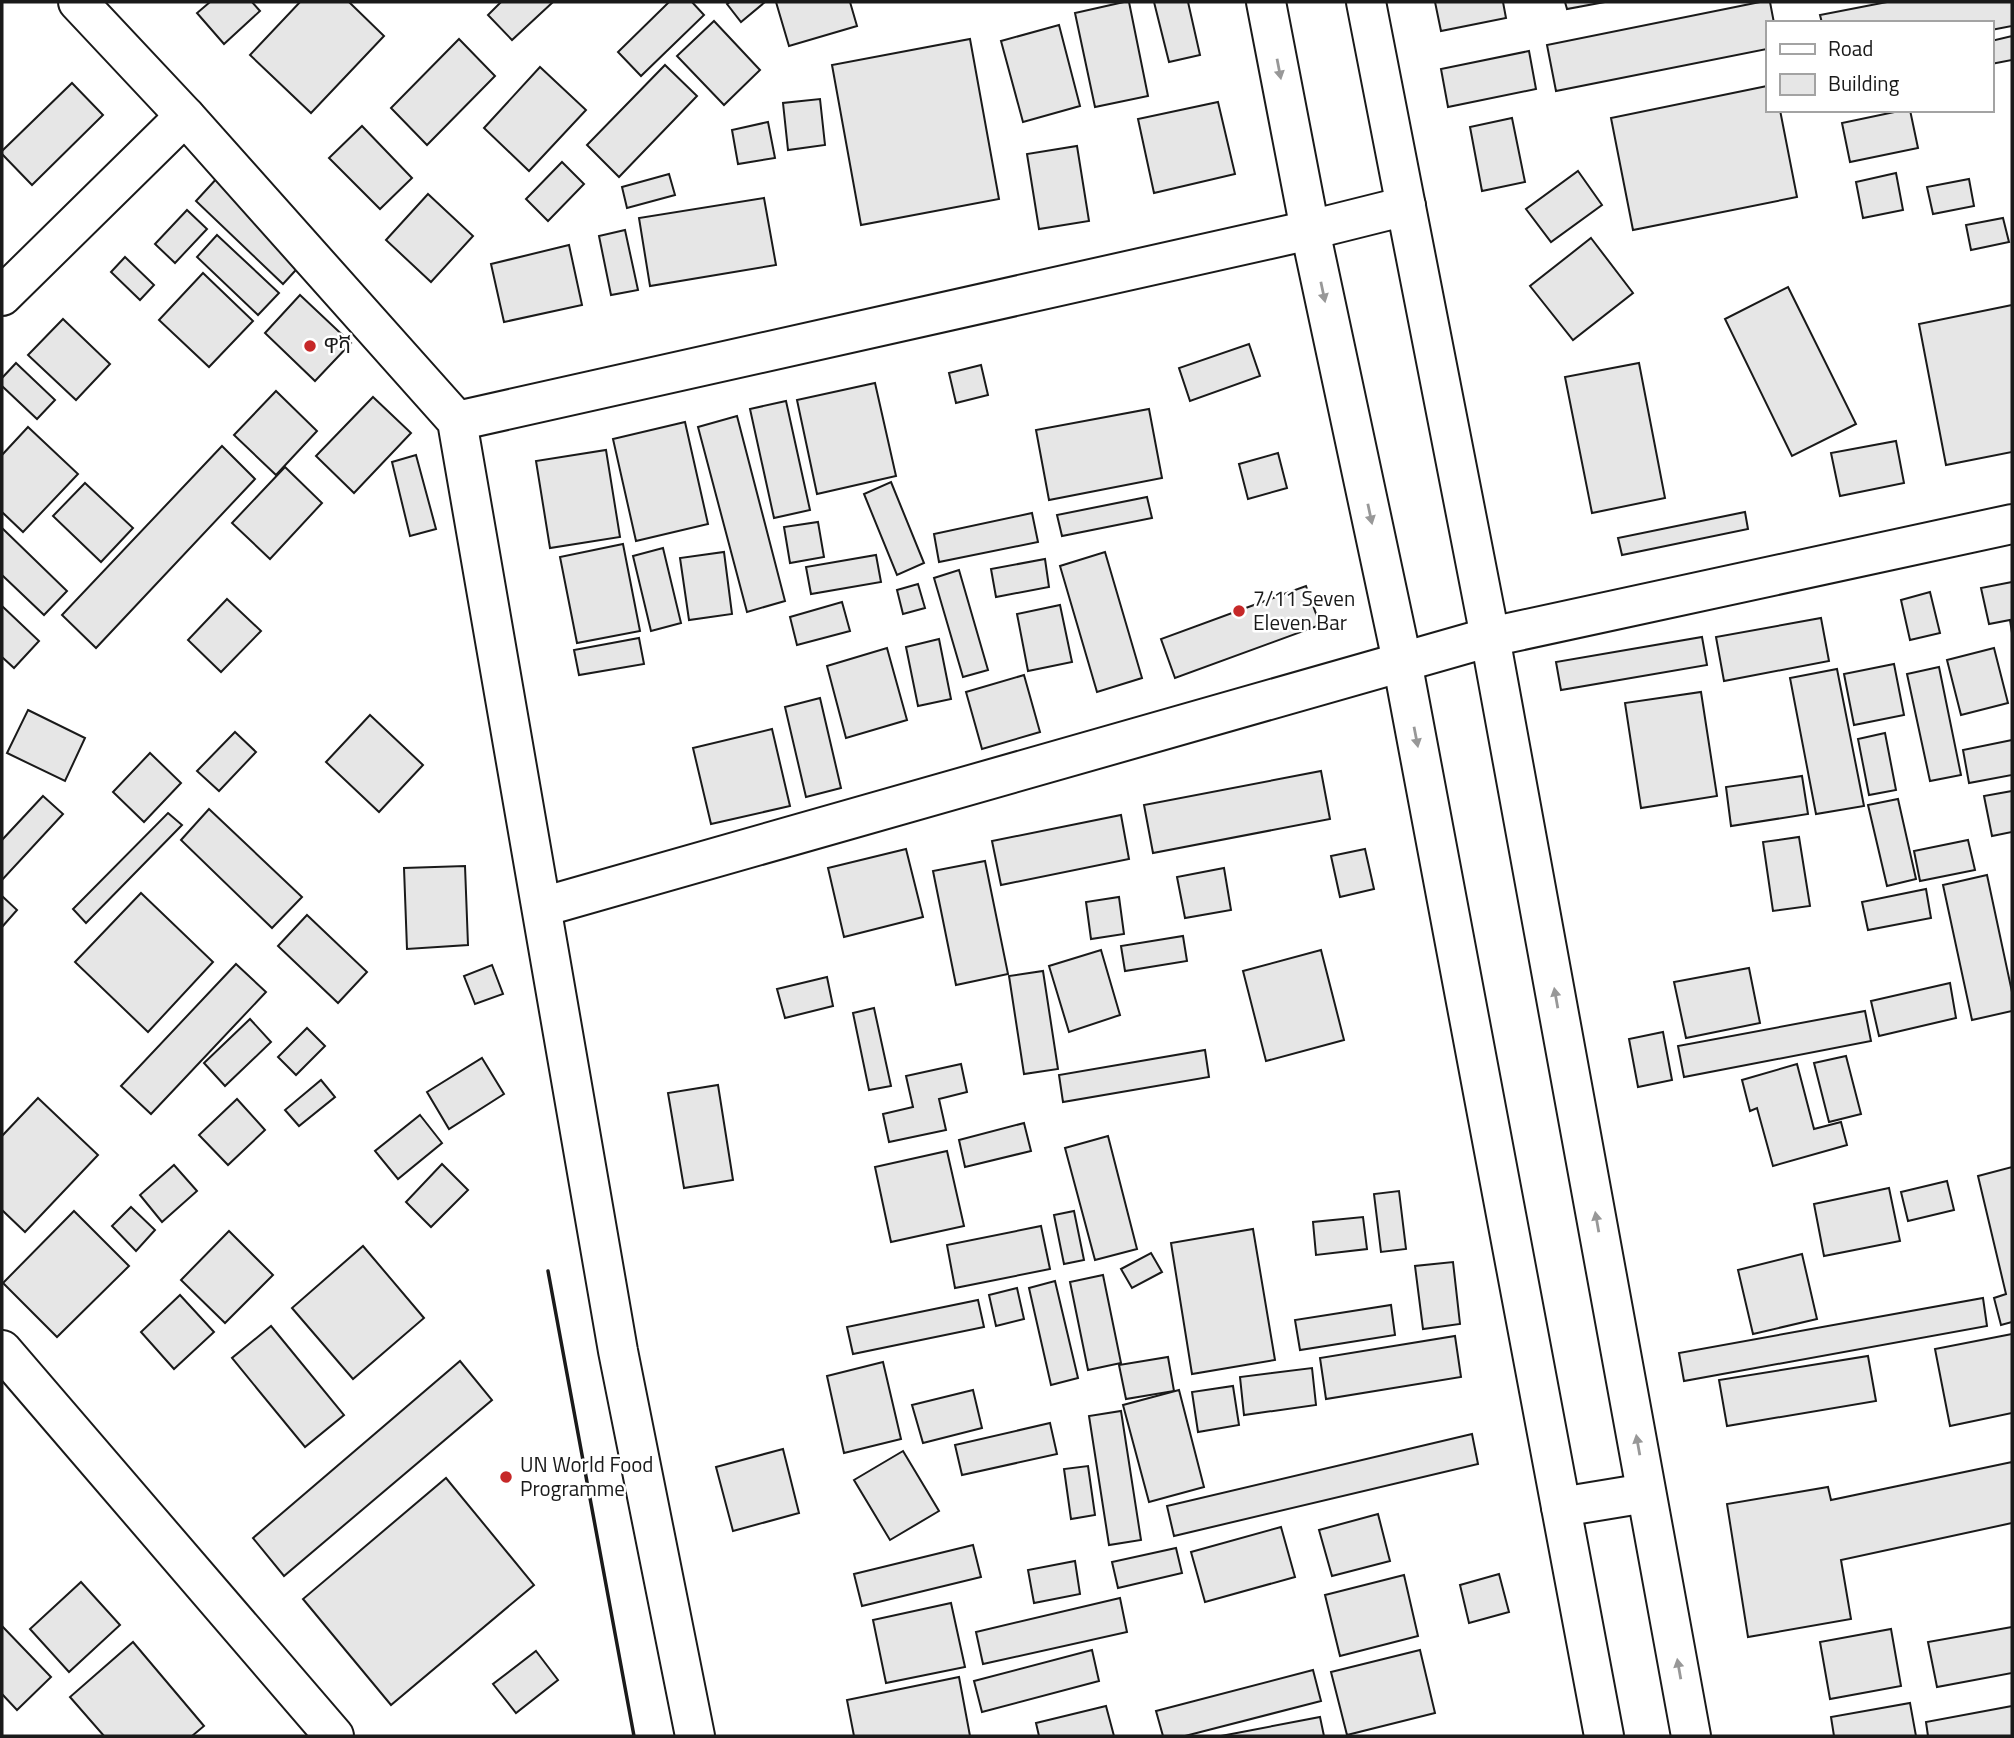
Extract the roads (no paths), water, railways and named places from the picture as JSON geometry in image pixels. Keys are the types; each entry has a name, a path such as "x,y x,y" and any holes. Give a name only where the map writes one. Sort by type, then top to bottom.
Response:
{"street":[{"path":"78,2 185,116 457,421 618,1351 695,1736"},
{"path":"1266,2 1310,230 1402,662 1604,1736"},
{"path":"1366,2 1490,637 1691,1736"},
{"path":"2,296 185,116"},
{"path":"457,421 1310,230 1406,206"},
{"path":"542,907 1490,637 2012,524"},
{"path":"2,1350 334,1736"},
{"path":"1561,1507 1646,1493"}],"place":[{"name":"ዋቫ","path":"310,346"},
{"name":"7/11 Seven Eleven Bar","path":"1239,611"},
{"name":"UN World Food Programme","path":"506,1477"}]}
